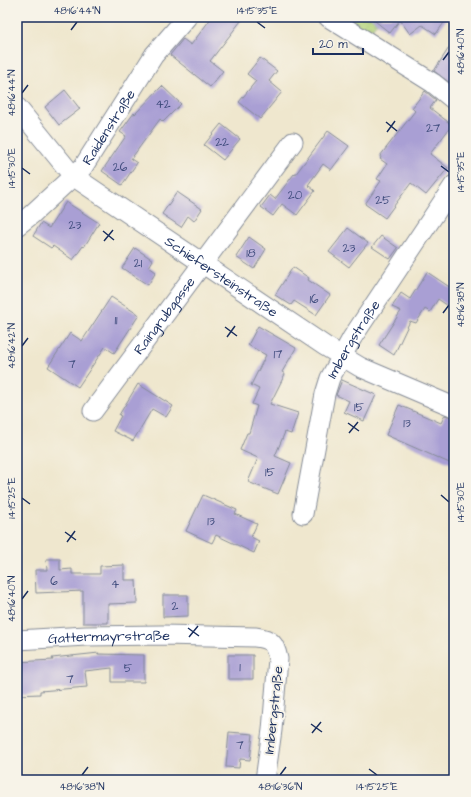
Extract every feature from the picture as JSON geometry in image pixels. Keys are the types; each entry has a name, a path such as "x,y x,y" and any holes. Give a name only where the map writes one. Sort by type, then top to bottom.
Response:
{"street":[{"name":"Raidenstraße","path":"17,226 83,167 154,55 186,17"},
{"path":"328,17 433,83 454,100"},
{"name":"Schiefersteinstraße","path":"17,107 73,176 325,346 360,367 454,407"},
{"name":"Raingrubgasse","path":"93,411 293,142"},
{"name":"Imbergstraße","path":"303,514 325,394 330,378 356,332 454,185"},
{"name":"Gattermayrstraße","path":"17,640 86,636 162,635 255,637 264,638 272,642"},
{"name":"Imbergstraße","path":"265,780 272,730 278,659 272,642"}],"green space":[{"path":"342,17 381,17 368,34"}],"building":[{"path":"212,17 244,17 210,61 223,71 210,87 170,55 183,39 191,45"},
{"path":"370,17 448,17 436,34 422,25 410,34 400,20 390,33"},
{"path":"454,40 454,77 450,83 434,71"},
{"path":"260,58 277,71 269,81 282,92 260,119 239,102 256,81 247,74"},
{"path":"162,86 181,104 163,122 160,119 131,159 137,163 122,185 102,171 126,136 120,132 134,113 135,114"},
{"path":"65,90 80,109 59,125 45,107"},
{"path":"425,91 436,100 430,108 452,125 430,154 448,168 426,195 411,183 385,218 365,204 381,181 377,179 387,164 380,159 380,156 415,111 412,108"},
{"path":"221,124 240,139 223,160 204,145"},
{"path":"328,131 349,146 331,170 323,164 308,185 315,191 297,215 282,204 273,216 261,207 270,195 275,199"},
{"path":"177,192 202,209 194,221 188,216 181,227 162,214"},
{"path":"66,202 99,223 84,247 83,246 73,260 53,246 51,248 33,236 41,223 49,228"},
{"path":"348,228 368,243 349,267 329,252"},
{"path":"381,236 398,248 390,259 372,247"},
{"path":"249,237 266,249 254,269 236,257"},
{"path":"135,248 153,260 149,267 156,272 148,285 122,268"},
{"path":"293,267 309,278 308,280 330,295 316,315 294,301 291,305 275,295"},
{"path":"427,272 454,290 454,310 438,299 430,312 425,309 416,323 410,321 394,355 379,345 401,311 392,307 401,293 410,299"},
{"path":"111,297 139,315 114,353 105,347 78,387 48,367 70,333 82,341"},
{"path":"258,326 296,348 282,372 285,374 270,404 298,413 291,434 285,432 275,456 291,463 278,494 248,482 258,458 240,450 247,433 249,433 257,406 252,404 259,389 251,385 266,355 248,345"},
{"path":"342,380 376,395 364,421 344,412 349,401 336,395"},
{"path":"138,384 173,406 166,417 152,409 133,441 113,431 121,416 119,415"},
{"path":"399,405 441,423 445,415 454,418 454,465 386,435"},
{"path":"203,495 237,510 235,514 257,524 251,537 259,541 254,553 216,535 212,543 186,531"},
{"path":"46,559 60,559 60,570 72,569 72,574 100,574 100,566 124,565 124,580 136,580 137,603 108,604 108,623 83,623 83,591 36,593 35,570 47,570"},
{"path":"163,595 188,595 188,616 163,617"},
{"path":"99,653 98,654 144,655 144,682 112,682 112,668 85,671 87,687 40,691 40,694 17,695 17,662 53,660 52,658"},
{"path":"228,655 253,655 253,679 228,679"},
{"path":"229,732 253,734 250,760 240,759 239,768 226,767"}]}
